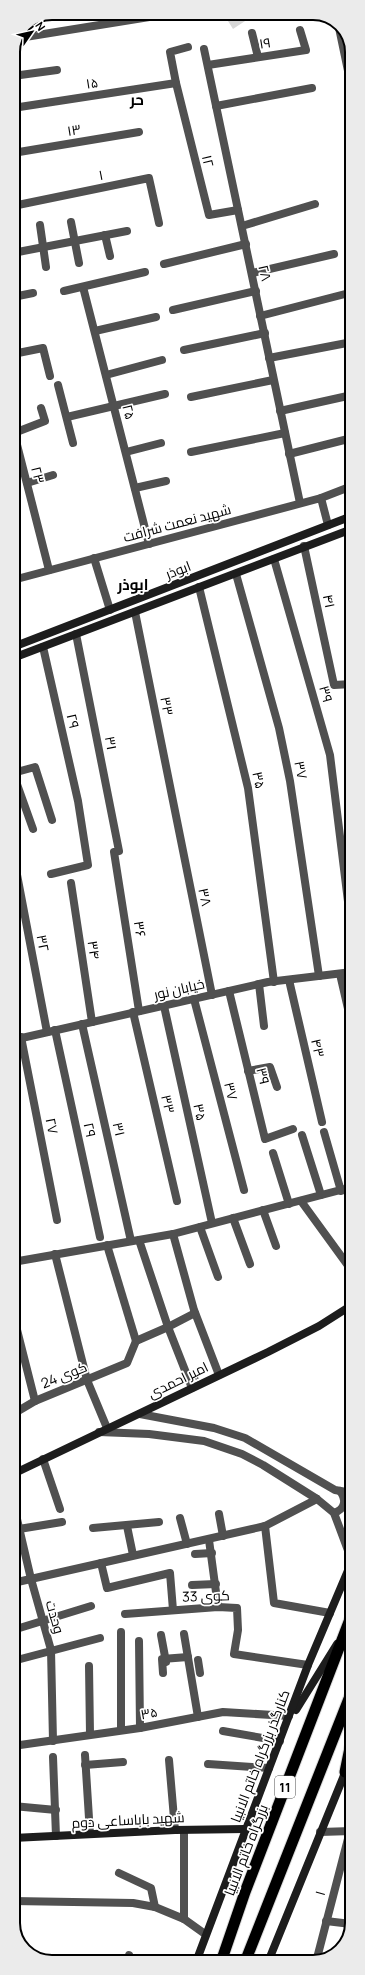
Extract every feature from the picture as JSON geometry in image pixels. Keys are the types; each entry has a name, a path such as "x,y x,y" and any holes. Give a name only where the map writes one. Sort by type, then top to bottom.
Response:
{"highway":[{"name":"بزرگراه خاتم الانبیا","path":"223,1955 245,1892 345,1631"},
{"name":"11","path":"248,1955 345,1709"}],"main road":[{"name":"ابوذر","path":"20,644 345,519"},
{"name":"ابوذر","path":"20,655 345,531"},
{"name":"امیر احمدی","path":"20,1470 107,1428 140,1414 319,1326 345,1309"},
{"name":"کنارگذر بزرگراه خاتم الانبیا","path":"198,1955 205,1934 290,1716 308,1665 345,1578"},
{"path":"286,1726 345,1631"},
{"path":"271,1955 345,1772"},
{"name":"شهید باباساعی دوم","path":"20,1838 175,1830 245,1830"}],"street":[{"path":"23,37 131,20"},
{"name":"۱۹","path":"208,65 306,50 300,30"},
{"path":"252,33 258,58"},
{"path":"341,37 345,56"},
{"path":"176,83 170,52 188,47"},
{"name":"۲۸","path":"204,50 300,503"},
{"path":"20,75 57,70"},
{"name":"۱۵","path":"20,107 176,83"},
{"name":"۱۲","path":"176,83 209,215 238,210"},
{"path":"216,106 312,88"},
{"name":"۱۳","path":"20,153 139,132"},
{"name":"۱","path":"20,205 149,178 159,223"},
{"path":"242,226 315,204"},
{"path":"71,222 79,263"},
{"path":"40,225 46,267"},
{"path":"20,253 127,230"},
{"path":"105,235 110,256"},
{"path":"164,264 246,244"},
{"path":"252,273 334,254"},
{"path":"64,291 146,272"},
{"name":"۲۵","path":"83,287 115,406 149,544"},
{"path":"173,310 256,291"},
{"path":"20,296 33,293"},
{"path":"260,316 345,294"},
{"path":"95,331 156,317"},
{"path":"184,350 265,333"},
{"path":"269,358 345,343"},
{"path":"20,353 43,348 50,376"},
{"path":"106,375 162,360"},
{"path":"191,397 273,380"},
{"path":"58,386 73,443"},
{"path":"67,417 165,394"},
{"path":"280,411 345,397"},
{"name":"۲۳","path":"20,431 45,421 41,408"},
{"path":"191,452 285,433"},
{"path":"289,454 345,440"},
{"path":"126,452 161,443"},
{"name":"۲۳","path":"20,456 49,570"},
{"path":"27,483 53,476"},
{"path":"135,488 166,481"},
{"name":"شهید نعمت شرافت","path":"20,578 321,498 345,489"},
{"path":"321,498 328,525"},
{"name":"۴۱","path":"304,546 334,685 345,684"},
{"path":"94,558 110,610"},
{"name":"۳۹","path":"274,559 330,756 345,877"},
{"name":"۳۷","path":"236,574 279,728 290,781 319,976"},
{"name":"۳۵","path":"199,588 248,788 274,982"},
{"name":"۳۳","path":"135,612 173,804"},
{"name":"۳۱","path":"76,634 119,852 114,852"},
{"name":"۲۹","path":"43,647 78,801 88,865 51,874"},
{"path":"20,771 35,767 52,820"},
{"path":"20,793 33,829"},
{"name":"۳۸","path":"173,804 212,995"},
{"name":"۳۶","path":"114,852 136,1012"},
{"name":"۳۴","path":"70,883 92,1022"},
{"name":"۳۲","path":"20,887 51,1031"},
{"name":"خیابان نور","path":"20,1038 259,984 345,973"},
{"path":"340,974 345,996"},
{"name":"۴۳","path":"289,980 322,1122"},
{"path":"259,984 264,1026"},
{"name":"۳۹","path":"229,991 265,1139 293,1129"},
{"name":"۳۷","path":"194,999 244,1190"},
{"name":"۳۵","path":"164,1006 212,1223"},
{"name":"۳۳","path":"136,1012 177,1201"},
{"name":"۳۱","path":"82,1024 135,1240 192,1388"},
{"name":"۲۹","path":"51,1031 100,1237"},
{"name":"۲۷","path":"20,1053 57,1220"},
{"path":"248,1070 270,1067 277,1087"},
{"path":"324,1132 341,1190"},
{"path":"302,1135 321,1195"},
{"path":"273,1153 289,1204"},
{"path":"20,1261 173,1234 345,1189"},
{"path":"301,1201 345,1261"},
{"path":"263,1210 276,1246"},
{"path":"233,1218 250,1264"},
{"path":"200,1227 218,1277"},
{"path":"173,1234 195,1312 219,1375"},
{"path":"107,1246 136,1341 168,1327 195,1312"},
{"path":"55,1254 86,1380 107,1428"},
{"name":"کوی 24","path":"20,1410 35,1401 127,1363 136,1341"},
{"path":"20,1342 35,1401"},
{"path":"140,1414 208,1426 245,1438 320,1482 345,1492"},
{"path":"99,1432 149,1434 204,1441 242,1454 263,1465 317,1499 334,1513 345,1542"},
{"path":"43,1459 60,1509"},
{"path":"334,1513 342,1509 344,1504 343,1495 340,1491"},
{"path":"20,1581 209,1540 265,1526 317,1499"},
{"path":"219,1514 224,1536"},
{"path":"180,1518 186,1544"},
{"path":"20,1529 62,1522"},
{"path":"94,1528 159,1522"},
{"path":"127,1526 133,1556"},
{"path":"265,1526 274,1603 330,1613"},
{"name":"وحدت","path":"20,1529 42,1622 51,1650 53,1741"},
{"path":"209,1540 212,1553 218,1607"},
{"path":"195,1554 212,1553"},
{"path":"101,1563 107,1588 170,1573 173,1610"},
{"path":"192,1585 216,1584"},
{"path":"20,1628 91,1606"},
{"name":"کوی 33","path":"125,1614 218,1607 237,1608 238,1630 234,1654 308,1665"},
{"path":"121,1730 122,1632"},
{"path":"184,1634 198,1717"},
{"path":"161,1635 166,1660"},
{"path":"20,1659 100,1638"},
{"path":"139,1641 140,1728"},
{"path":"163,1673 162,1659 199,1660 200,1673"},
{"path":"89,1666 90,1734"},
{"name":"۳۵","path":"20,1745 140,1728 223,1712 290,1716"},
{"path":"223,1731 280,1741"},
{"path":"85,1755 90,1834"},
{"path":"53,1757 56,1836"},
{"path":"169,1760 175,1830"},
{"path":"85,1766 123,1762"},
{"path":"208,1764 269,1768"},
{"path":"20,1807 56,1810"},
{"path":"184,1830 184,1919"},
{"path":"320,1832 345,1831"},
{"name":"۱","path":"318,1955 345,1853"},
{"path":"119,1873 151,1888 155,1907"},
{"path":"20,1901 133,1903 155,1907 184,1919 205,1934"},
{"path":"326,1921 345,1923"}],"shaded area":[{"path":"227,20 246,20 233,29"}],"district":[{"name":"حر","path":"137,100"},
{"name":"ابوذر","path":"133,585"}]}
